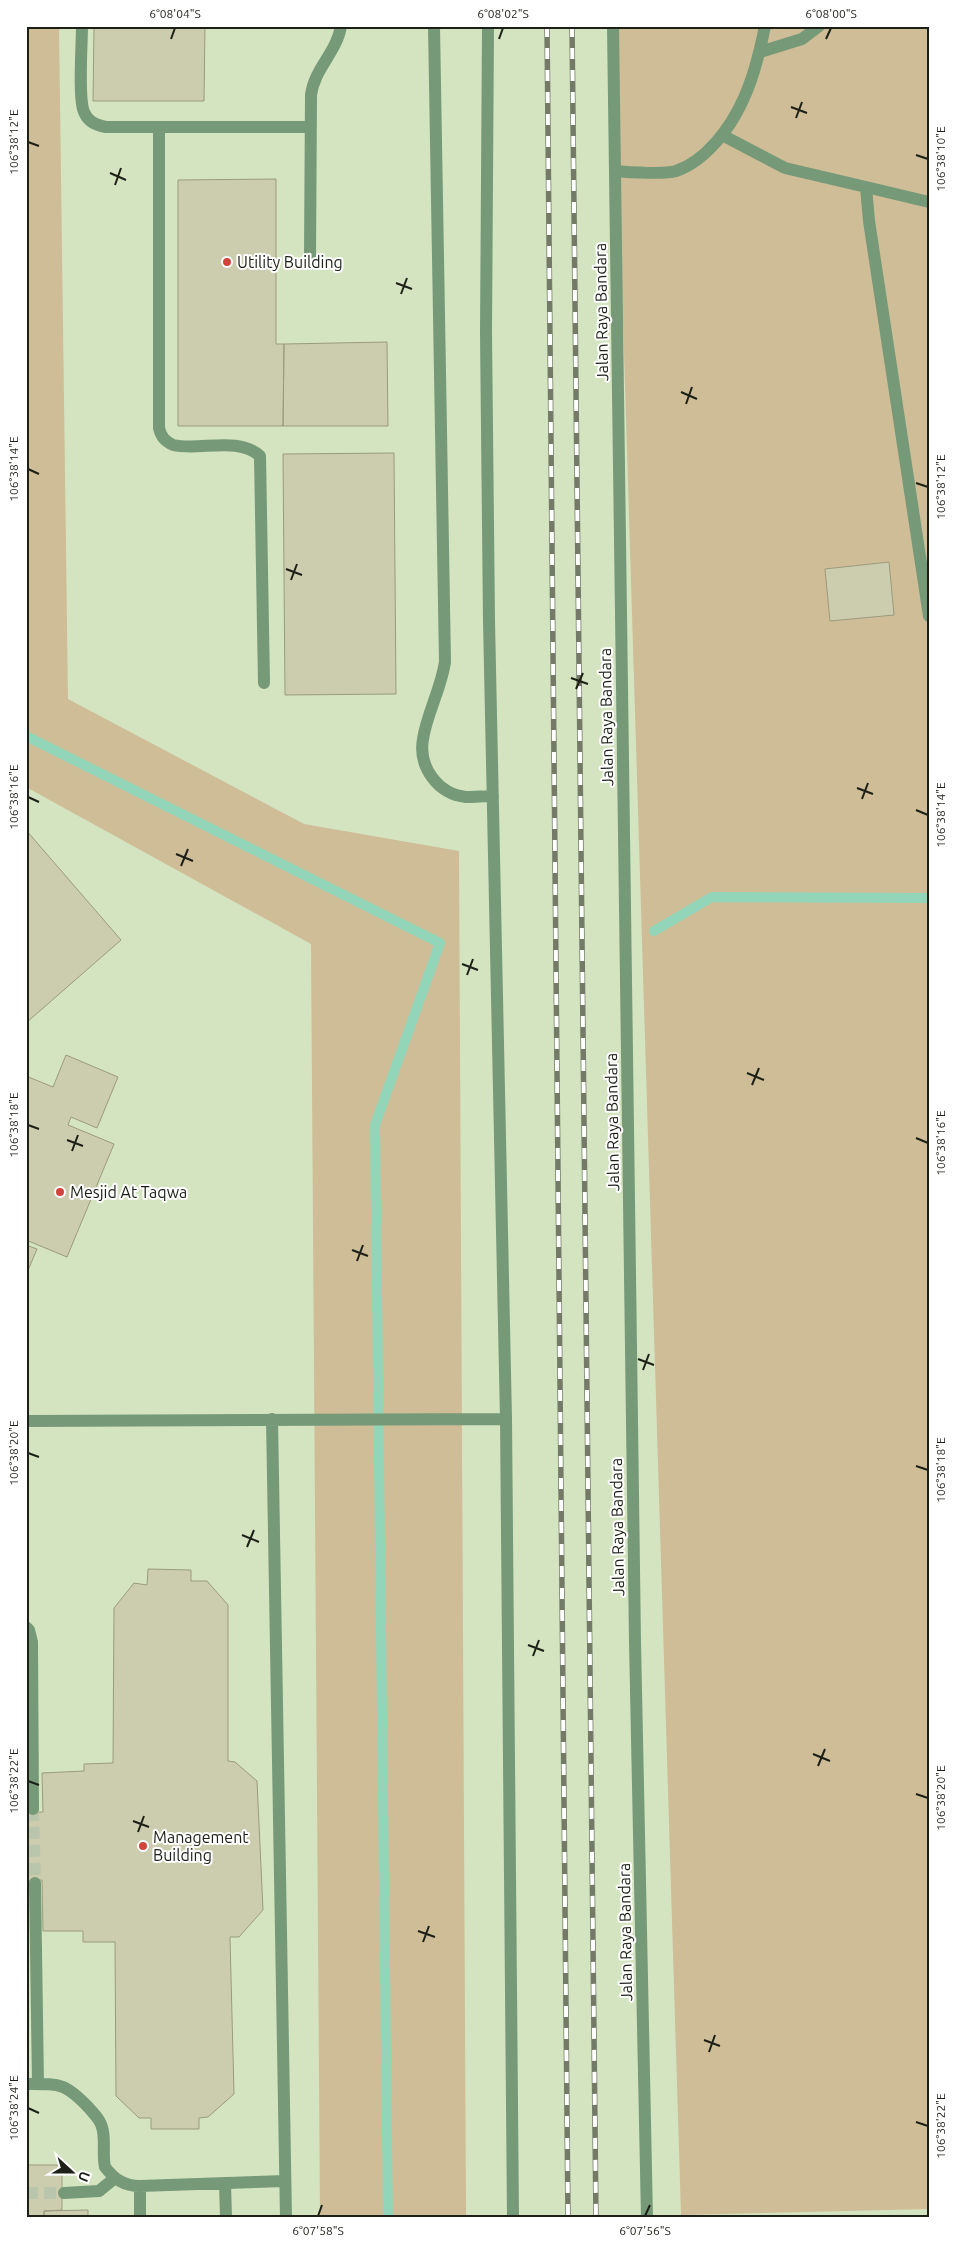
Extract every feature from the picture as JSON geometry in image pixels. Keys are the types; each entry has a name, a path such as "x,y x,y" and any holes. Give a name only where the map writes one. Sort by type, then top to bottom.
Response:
{"street":[{"path":"82,26 82,102 89,120 96,125 106,127 158,128 309,127"},
{"path":"310,258 309,127 312,88 318,72 339,35 341,26"},
{"path":"434,26 445,662 443,677 423,738 422,753 425,766 441,787 465,797 493,796"},
{"path":"488,26 486,333 493,796 506,1419 513,2218"},
{"name":"Jalan Raya Bandara","path":"613,26 635,1642 648,2218"},
{"path":"615,171 676,171 699,158 722,135 744,100 760,52 765,26"},
{"path":"760,52 802,39 819,26"},
{"path":"158,128 161,435 173,445 243,446 255,451 260,456 264,683"},
{"path":"722,135 784,168 929,202"},
{"path":"866,187 869,221 929,616"},
{"path":"272,1419 286,2218"},
{"path":"26,1421 301,1419 432,1421 506,1419"},
{"path":"26,1627 29,1630 32,1642 33,1809"},
{"path":"35,1883 32,2084 65,2086 99,2119 104,2135 105,2167 115,2178 125,2184 140,2186 285,2181"},
{"path":"64,2193 99,2191 115,2178"},
{"path":"226,2183 226,2218"},
{"path":"140,2186 140,2218"}],"shaded area":[{"path":"26,26 929,26 929,2218 26,2218"},
{"path":"26,26 59,26 68,699 304,824 459,851 466,2218 320,2218 311,944 26,787"},
{"path":"614,26 929,26 929,2209 681,2215"}],"building":[{"path":"94,26 205,26 204,101 93,101"},
{"name":"Utility Building","path":"276,179 276,344 284,344 283,426 178,426 178,180"},
{"path":"387,342 388,426 283,426 284,344"},
{"path":"394,453 396,694 285,695 283,454"},
{"path":"889,562 894,615 830,621 825,569"},
{"path":"26,830 121,940 26,1023"},
{"name":"Mesjid At Taqwa","path":"66,1055 118,1077 97,1128 71,1117 68,1125 114,1144 67,1257 26,1240 26,1076 53,1087"},
{"path":"26,1245 37,1249 26,1275"},
{"name":"Management Building","path":"148,1569 191,1570 191,1581 207,1581 228,1605 228,1761 235,1762 257,1781 263,1910 239,1937 230,1937 234,2094 208,2117 199,2118 199,2129 151,2129 151,2118 139,2118 116,2096 115,1942 83,1942 83,1931 43,1931 42,1880 26,1881 26,1813 43,1812 42,1773 84,1771 84,1764 113,1763 114,1608 134,1583 147,1585"},
{"path":"26,2165 62,2165 62,2210 44,2211 44,2218 26,2218"},
{"path":"88,2210 88,2218 44,2218 44,2211"}],"waterway":[{"path":"26,736 440,943 375,1125 388,2218"},
{"path":"654,931 712,897 929,898"}],"tunnel":[{"path":"33,1809 35,1883"},
{"path":"26,2193 64,2193"}],"railway":[{"path":"547,26 568,2218"},
{"path":"572,26 596,2218"}],"place":[{"name":"Utility Building","path":"227,262"},
{"name":"Mesjid At Taqwa","path":"60,1192"},
{"name":"Management Building","path":"143,1846"}]}
